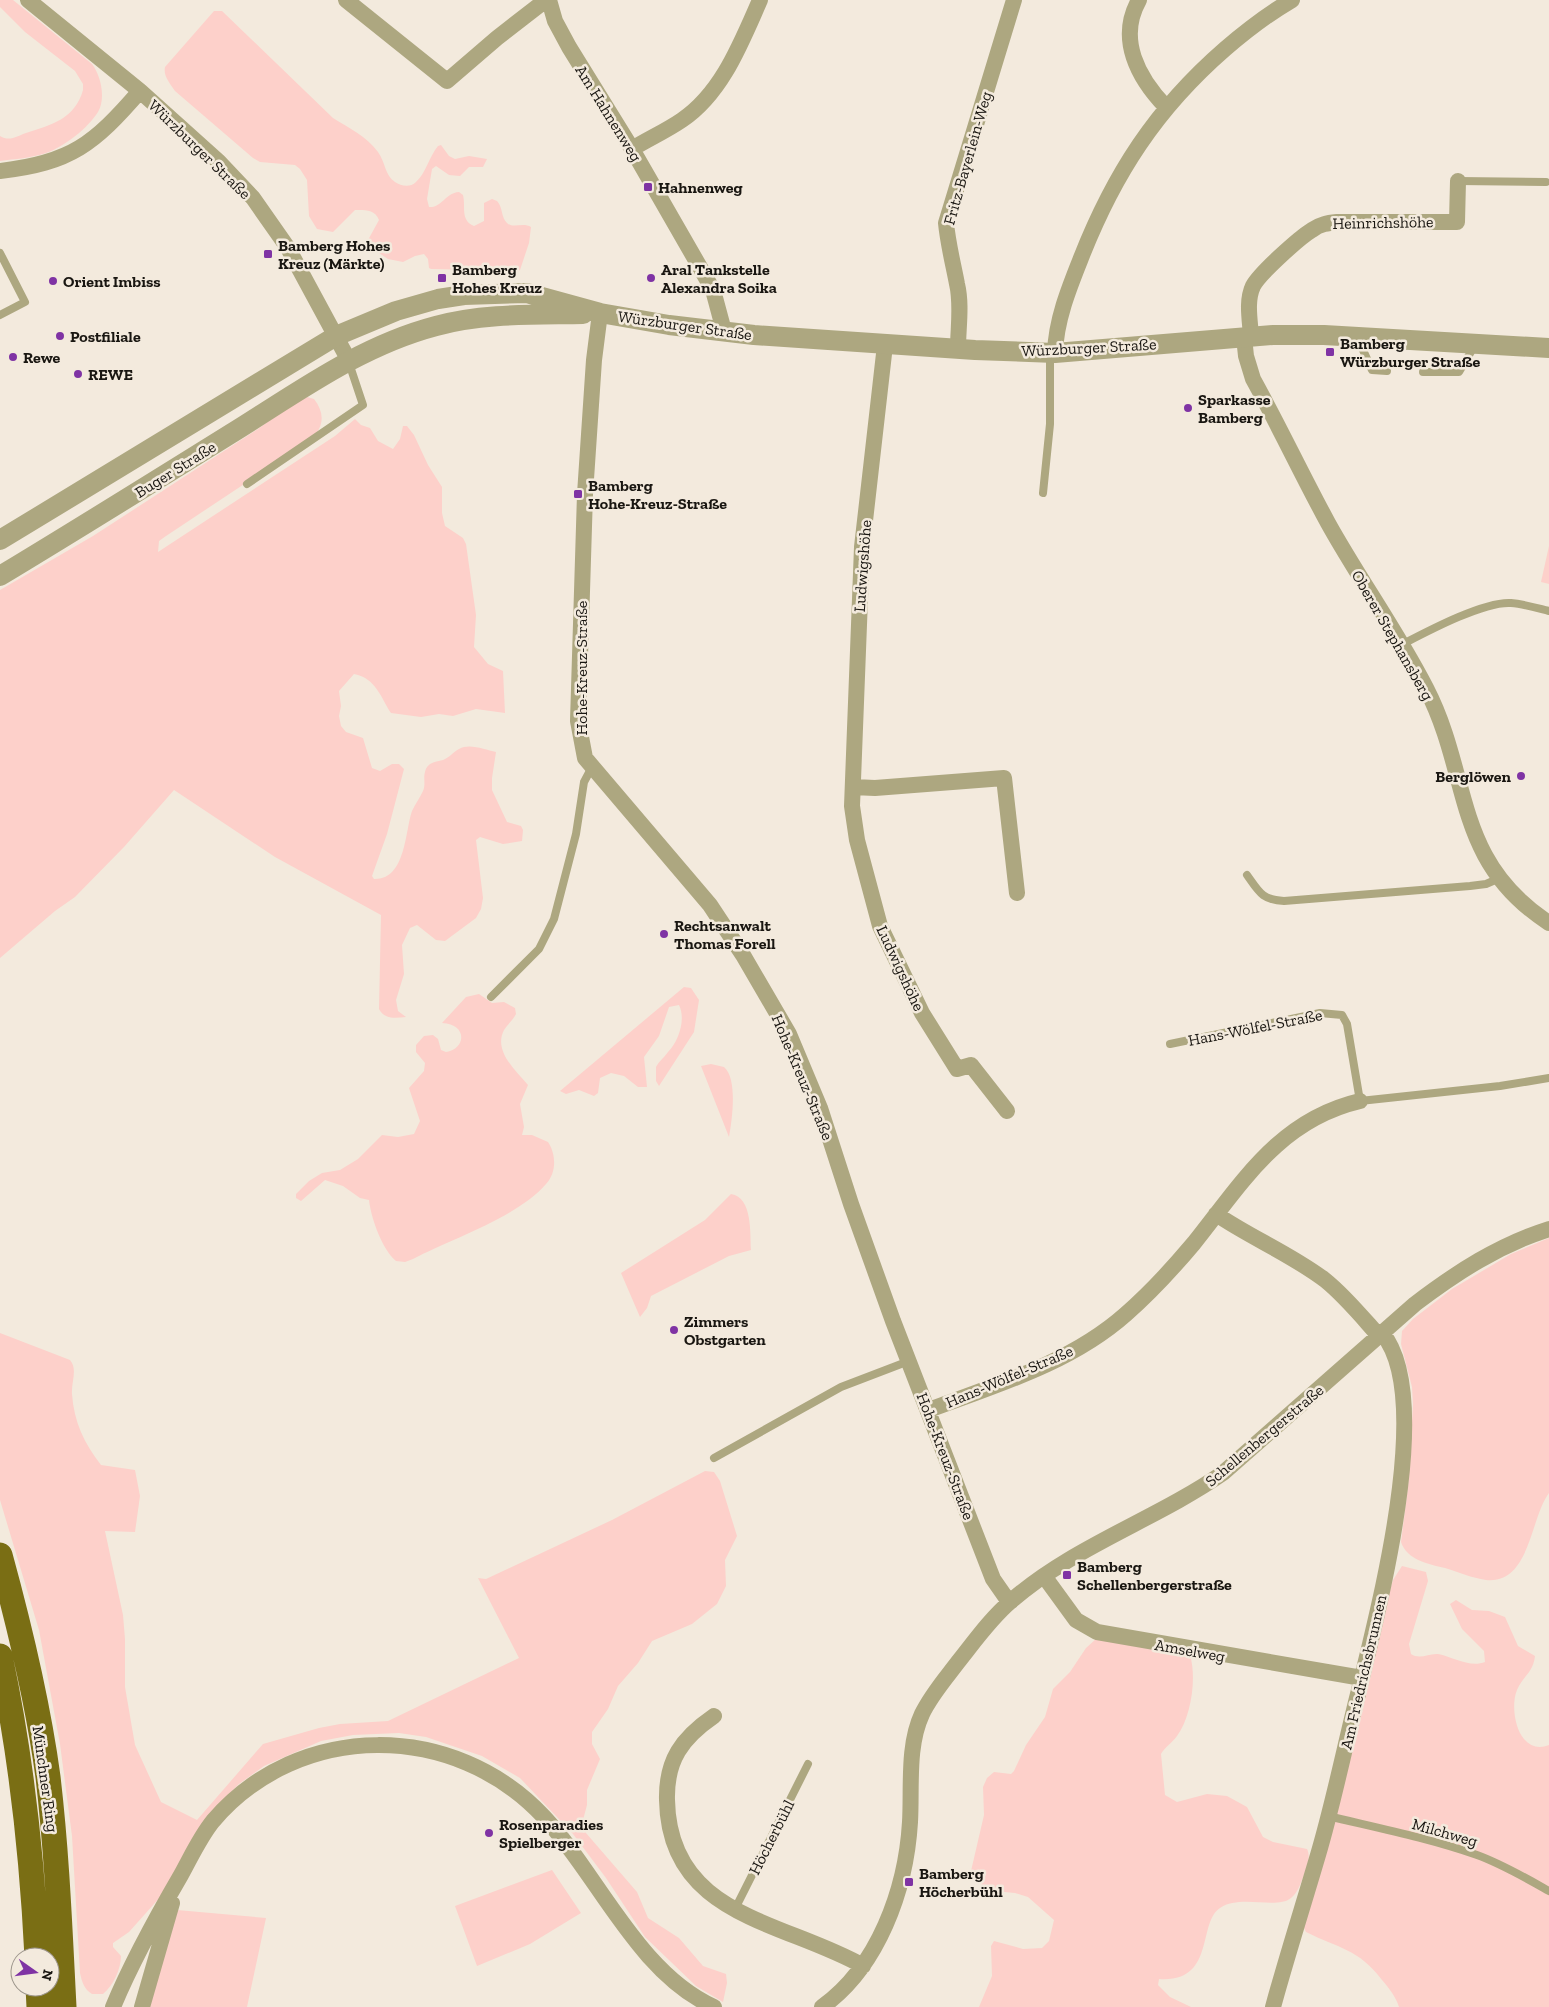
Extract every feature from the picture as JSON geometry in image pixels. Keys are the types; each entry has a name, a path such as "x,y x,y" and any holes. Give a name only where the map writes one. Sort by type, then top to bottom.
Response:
{"main road":[{"name":"Münchner Ring","path":"0,1555 27,1659 47,1775 59,1909 64,2007"},
{"name":"Münchner Ring","path":"0,1656 14,1730 27,1832 36,1947"}],"street":[{"name":"Würzburger Straße","path":"28,0 140,91 219,162 253,198 288,248 348,359 416,331 457,321 534,315 600,313"},
{"path":"346,0 447,80 497,38 548,0"},
{"name":"Am Hahnenweg","path":"548,0 555,21 569,48 632,149 713,290 724,332"},
{"path":"632,149 683,120 717,86 760,0"},
{"name":"Fritz-Bayerlein-Weg","path":"958,350 960,306 957,284 948,249 946,223 1014,0"},
{"path":"1139,0 1129,28 1131,52 1151,92 1166,107"},
{"path":"1053,353 1061,316 1092,230 1111,189 1132,152 1166,107 1190,80 1242,34 1292,0"},
{"name":"Würzburger Straße","path":"1,172 40,165 63,158 82,147 110,125 140,91"},
{"name":"Heinrichshöhe","path":"1248,336 1249,306 1254,285 1291,246 1313,229 1325,223 1337,222 1457,222 1458,181"},
{"name":"Würzburger Straße","path":"336,336 396,311 438,299 487,293 527,293 600,313 724,332 958,350 1053,353 1248,336 1298,335 1549,348"},
{"name":"Hohe-Kreuz-Straße","path":"600,313 594,360 585,494 578,721 585,758 710,905 743,955 789,1034 820,1108 850,1204 993,1579 1009,1602"},
{"name":"Buger Straße","path":"0,540 336,336"},
{"name":"Oberer Stephansberg","path":"1248,336 1246,356 1253,379 1328,522 1427,689 1436,712 1476,841 1489,865 1500,878 1538,916 1549,923"},
{"name":"Ludwigshöhe","path":"884,345 861,556 853,815 866,878 880,926 898,967 922,1013 957,1069 971,1065 1007,1111"},
{"name":"Buger Straße","path":"0,576 99,517 348,359"},
{"path":"853,787 875,788 1004,778 1017,893"},
{"name":"Hans-Wölfel-Straße","path":"929,1410 1050,1362 1091,1339 1125,1315 1165,1277 1260,1159 1290,1134 1338,1106 1360,1101"},
{"path":"1216,1214 1243,1233 1297,1262 1326,1281 1380,1335"},
{"name":"Schellenbergerstraße","path":"822,2007 845,2000 886,1921 899,1883 910,1824 914,1743 922,1715 942,1683 965,1653 1009,1602 1063,1564 1198,1490 1223,1473 1415,1304 1455,1274 1523,1237 1549,1228"},
{"name":"Am Friedrichsbrunnen","path":"1272,2007 1328,1816 1392,1549 1400,1485 1404,1417 1394,1351 1380,1335"},
{"name":"Amselweg","path":"1044,1576 1076,1620 1098,1632 1362,1678"},
{"path":"714,1716 688,1736 677,1751 669,1773 667,1815 670,1831 688,1870 700,1885 734,1911 835,1950 863,1966"},
{"path":"113,2007 149,1930 212,1822 228,1805 250,1787 286,1766 338,1749 360,1745 418,1747 440,1752 490,1774 528,1801 557,1832 622,1923 651,1957 684,1988 714,2007"},
{"path":"141,2006 159,1940 182,1873"}],"lane":[{"path":"1458,181 1546,182"},
{"path":"0,253 25,302 0,315"},
{"path":"1357,337 1372,370 1387,371"},
{"path":"1423,372 1459,372 1476,343"},
{"path":"1043,493 1050,424 1053,353"},
{"path":"247,484 363,405 348,359"},
{"path":"1401,645 1434,628 1494,605 1511,603 1549,611"},
{"path":"491,997 539,949 554,918 576,834 584,782 592,768"},
{"path":"1246,875 1265,898 1270,901 1284,902 1470,886 1486,884 1500,878"},
{"name":"Hans-Wölfel-Straße","path":"1170,1044 1320,1013 1342,1016 1348,1024 1360,1101 1500,1086 1549,1078"},
{"path":"714,1458 841,1387 909,1361"},
{"name":"Höcherbühl","path":"734,1911 808,1764"},
{"name":"Milchweg","path":"1328,1816 1425,1839 1478,1856 1517,1873 1549,1891"}],"shaded area":[{"path":"0,0 13,0 92,64 100,81 102,100 94,118 68,142 40,155 0,161 0,136 13,138 53,124 61,119 74,108 83,90 83,84 75,71 25,32 0,7"},
{"path":"214,11 222,11 333,118 368,141 380,156 389,176 397,183 408,186 414,184 422,174 435,150 441,145 449,156 455,159 469,156 487,159 483,167 469,167 460,176 449,175 436,166 432,169 427,199 429,207 437,205 450,195 459,192 463,195 465,217 474,226 484,221 484,203 492,199 497,201 509,225 531,227 529,243 520,270 514,274 478,270 431,269 429,268 428,259 424,254 403,262 388,259 370,247 368,240 379,220 375,214 369,211 355,210 333,232 317,229 309,216 307,180 300,169 295,165 260,162 253,158 175,91 166,76 165,67"},
{"path":"307,397 314,399 318,404 322,419 319,429 312,439 159,541 158,552 335,436 355,419 361,425 370,428 378,441 393,449 400,439 403,426 407,426 414,435 428,465 442,487 442,513 445,526 463,538 466,544 476,615 474,647 488,664 503,671 505,713 476,709 453,716 439,714 421,717 391,713 373,684 354,674 339,691 341,726 346,732 363,738 372,768 380,771 392,764 399,764 404,769 387,834 372,876 374,879 385,877 392,872 398,863 412,811 424,788 424,774 428,766 445,759 463,747 496,752 492,790 507,822 521,826 523,830 522,841 503,844 480,837 476,840 483,898 481,909 476,918 445,941 436,940 417,925 410,928 402,945 404,974 396,1000 398,1011 406,1017 388,1017 381,1013 379,1009 381,915 275,857 174,790 124,847 75,897 55,911 0,958 0,590 93,536 258,429 289,406"},
{"path":"1549,546 1549,584 1541,582"},
{"path":"684,987 691,988 699,1000 694,1032 659,1086 656,1081 656,1067 678,1036 682,1017 679,1005 669,1007 659,1036 644,1057 647,1087 638,1087 624,1076 611,1073 600,1078 598,1093 594,1096 579,1090 566,1094 560,1091"},
{"path":"479,994 492,1003 504,1002 515,1008 516,1014 504,1030 501,1045 507,1060 528,1085 520,1104 524,1127 522,1135 532,1135 548,1142 553,1152 554,1169 550,1179 534,1196 502,1217 413,1259 405,1262 396,1261 386,1249 378,1233 369,1200 360,1198 343,1186 325,1180 301,1201 296,1198 296,1194 309,1181 322,1173 340,1170 358,1159 382,1135 398,1137 414,1134 420,1121 409,1088 424,1071 425,1063 416,1052 416,1045 424,1036 433,1035 438,1039 441,1050 446,1052 453,1050 460,1042 460,1032 450,1024 442,1023 466,997"},
{"path":"711,1064 724,1067 731,1081 733,1100 729,1137 701,1066"},
{"path":"731,1194 738,1197 747,1209 751,1250 729,1256 651,1296 647,1308 640,1317 621,1273 705,1220"},
{"path":"1549,1238 1549,1493 1520,1561 1512,1572 1501,1579 1486,1580 1419,1560 1408,1553 1401,1542 1408,1487 1413,1404 1412,1387 1401,1344 1402,1331 1413,1319 1452,1289 1511,1254"},
{"path":"0,1333 70,1360 74,1368 72,1394 75,1414 81,1432 90,1449 101,1465 135,1470 140,1496 135,1532 105,1531 123,1615 125,1687 135,1745 161,1802 197,1820 263,1744 340,1724 388,1721 519,1658 478,1578 486,1579 612,1520 705,1471 714,1472 720,1481 737,1536 725,1560 726,1586 717,1604 692,1624 652,1641 638,1663 618,1686 608,1709 592,1732 592,1744 600,1759 587,1790 587,1805 583,1820 586,1833 637,1892 648,1918 679,1938 703,1966 726,1974 727,1983 723,2002 696,1986 645,1937 606,1878 573,1834 520,1778 482,1756 426,1737 399,1733 353,1735 321,1741 264,1766 239,1784 220,1803 162,1895 129,1932 113,1943 113,1947 121,1956 121,1961 118,1972 110,1987 103,1994 92,1994 89,1992 84,1985 80,1973 72,1836 60,1744 39,1630 0,1500"},
{"path":"1402,1566 1426,1572 1428,1581 1409,1644 1411,1654 1421,1656 1438,1654 1473,1664 1485,1662 1484,1651 1462,1629 1450,1604 1456,1600 1472,1610 1489,1611 1505,1617 1518,1646 1535,1656 1530,1671 1517,1690 1514,1709 1518,1729 1524,1739 1529,1744 1535,1746 1549,1745 1549,2007 1399,2007 1390,1989 1365,1962 1347,1950 1306,1932 1303,1926 1385,1607 1393,1580"},
{"path":"1097,1638 1190,1655 1193,1686 1186,1719 1177,1736 1161,1754 1165,1795 1177,1802 1207,1794 1227,1796 1247,1807 1263,1837 1273,1842 1307,1849 1309,1858 1306,1868 1296,1893 1285,1901 1277,1903 1238,1902 1220,1908 1213,1916 1197,1962 1189,1972 1177,1978 1159,1979 1158,1985 1170,1997 1191,2007 979,2007 992,1976 991,1946 994,1941 1023,1949 1042,1948 1049,1941 1054,1920 1028,1897 1015,1893 994,1891 971,1879 971,1871 984,1815 983,1787 987,1778 994,1772 1011,1774 1014,1771 1026,1745 1045,1717 1053,1689 1070,1672 1086,1648"},
{"path":"552,1870 581,1913 530,1944 477,1966 455,1906"},
{"path":"177,1910 266,1918 247,2007 149,2007"}],"place":[{"name":"Hahnenweg","path":"648,187"},
{"name":"Bamberg Hohes Kreuz (Märkte)","path":"268,254"},
{"name":"Bamberg Hohes Kreuz","path":"442,278"},
{"name":"Aral Tankstelle Alexandra Soika","path":"651,278"},
{"name":"Orient Imbiss","path":"53,281"},
{"name":"Postfiliale","path":"60,336"},
{"name":"Bamberg Würzburger Straße","path":"1330,352"},
{"name":"Rewe","path":"13,357"},
{"name":"REWE","path":"78,374"},
{"name":"Sparkasse Bamberg","path":"1188,408"},
{"name":"Bamberg Hohe-Kreuz-Straße","path":"578,494"},
{"name":"Berglöwen","path":"1521,776"},
{"name":"Rechtsanwalt Thomas Forell","path":"664,934"},
{"name":"Zimmers Obstgarten","path":"674,1330"},
{"name":"Bamberg Schellenbergerstraße","path":"1067,1575"},
{"name":"Rosenparadies Spielberger","path":"489,1833"},
{"name":"Bamberg Höcherbühl","path":"909,1882"}]}
